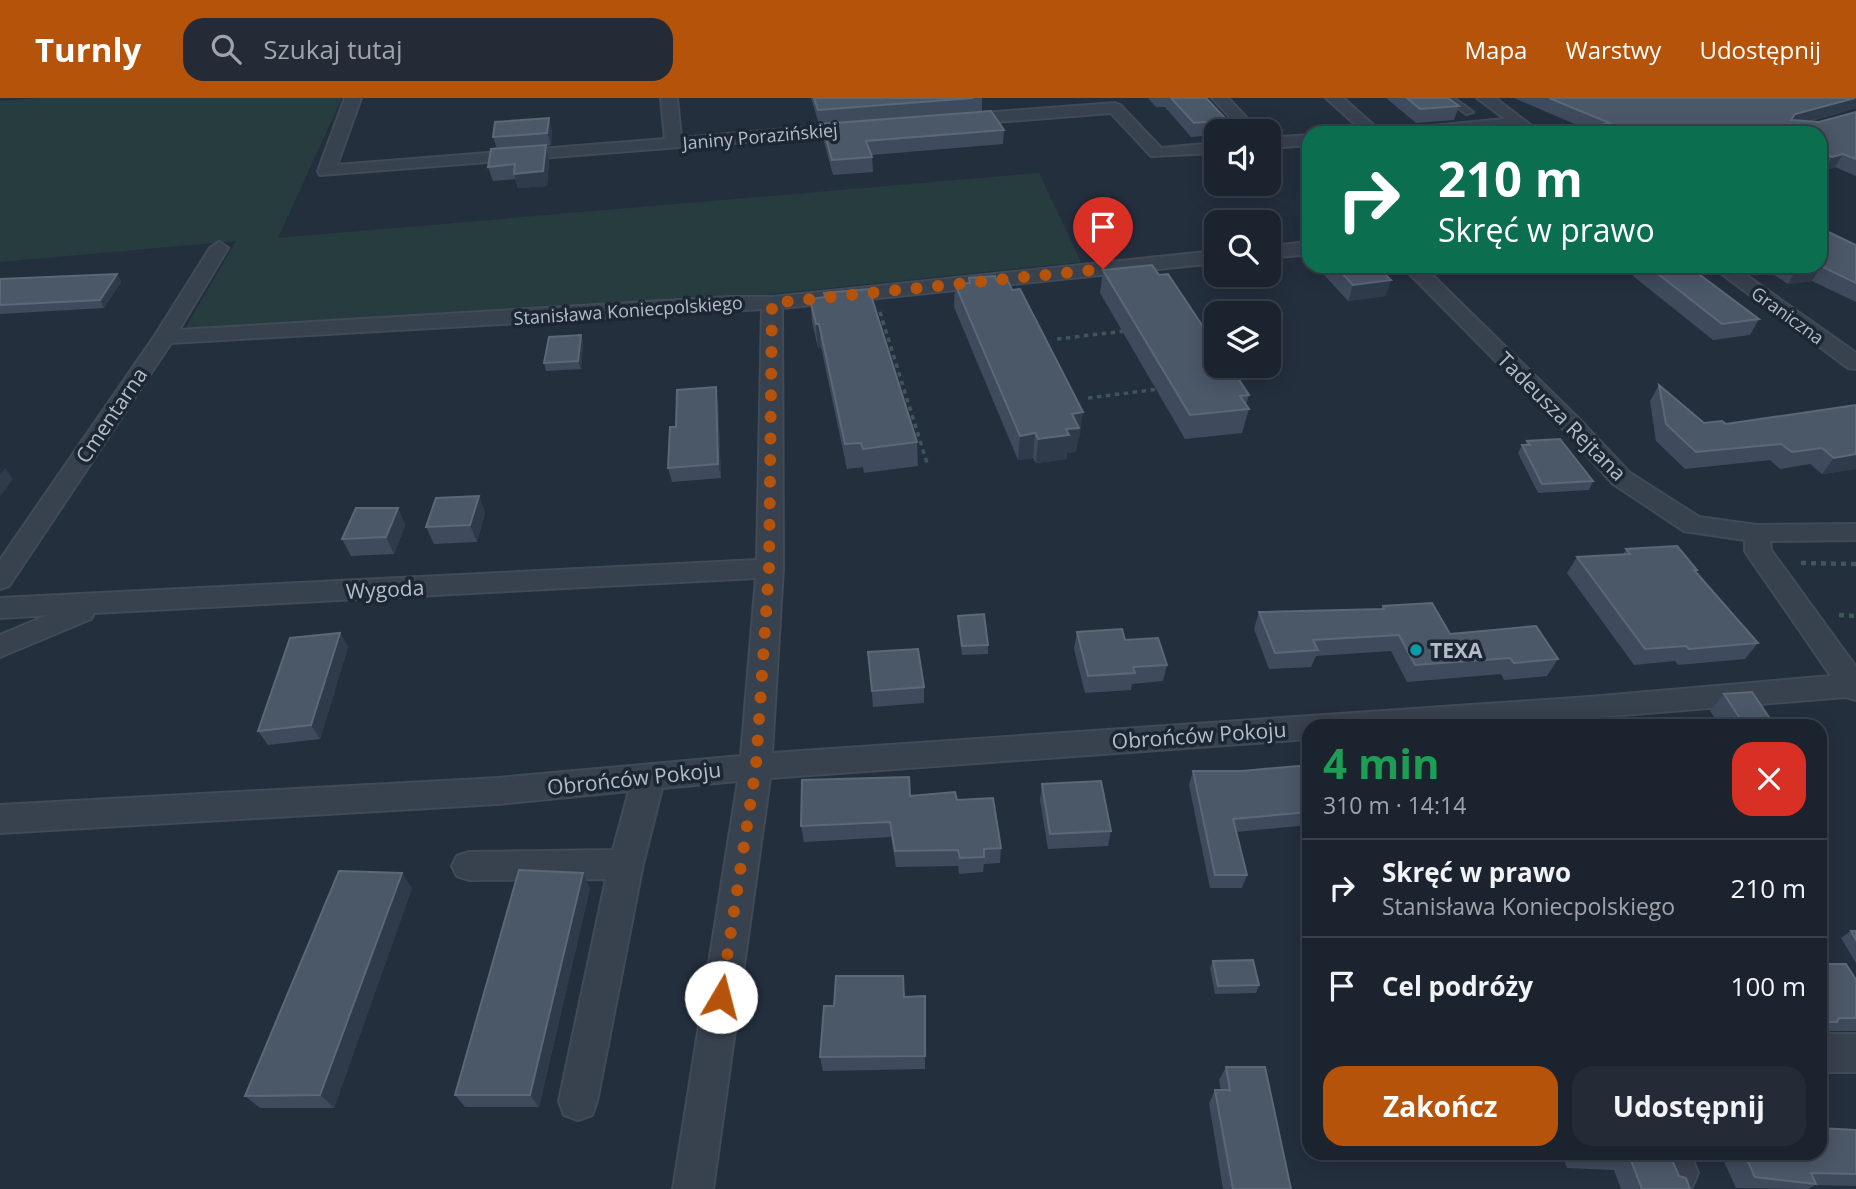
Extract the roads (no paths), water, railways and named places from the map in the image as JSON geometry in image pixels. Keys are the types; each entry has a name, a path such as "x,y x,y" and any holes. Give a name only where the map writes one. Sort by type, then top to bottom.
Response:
{"street":[{"name":"Janiny Porazińskiej","path":"353,98 326,171 875,127"},
{"path":"669,98 673,143"},
{"path":"1220,98 1240,119"},
{"path":"1334,98 1366,126"},
{"path":"1485,98 1524,126"},
{"path":"943,121 1115,108 1157,153 1204,149"},
{"path":"1471,126 1519,122"},
{"path":"1281,142 1302,141"},
{"name":"Cmentarna","path":"0,580 164,337 219,248"},
{"path":"1281,251 1302,249"},
{"name":"Stanisława Koniecpolskiego","path":"164,337 729,303 772,303 1204,258"},
{"name":"Tadeusza Rejtana","path":"1419,273 1573,426 1621,478 1693,525 1757,533 1856,532"},
{"name":"Graniczna","path":"1731,273 1856,363"},
{"path":"693,1189 756,766 769,568 772,303"},
{"path":"1757,533 1758,551 1854,687"},
{"name":"Wygoda","path":"0,608 769,568"},
{"path":"0,647 62,619 108,603"},
{"path":"1425,719 1854,687"},
{"name":"Obrońców Pokoju","path":"0,819 498,791 756,766 1302,727"},
{"path":"578,1101 626,863 649,776"},
{"path":"470,866 626,863"},
{"path":"1827,1053 1856,1053"}],"lane":[{"path":"1449,98 1469,113"}],"place":[{"name":"TEXA","path":"1416,650"}]}
